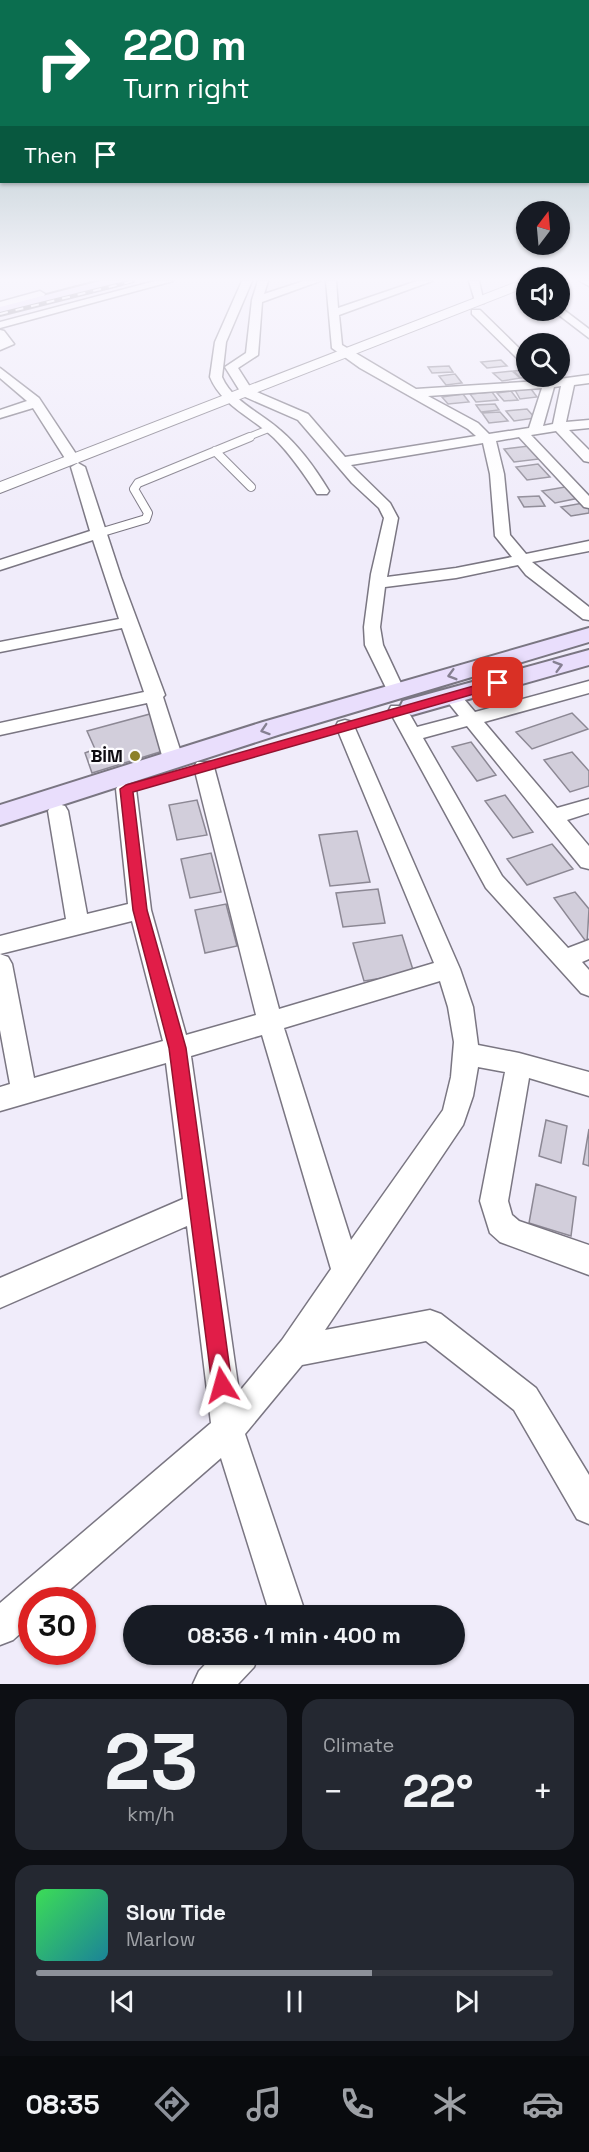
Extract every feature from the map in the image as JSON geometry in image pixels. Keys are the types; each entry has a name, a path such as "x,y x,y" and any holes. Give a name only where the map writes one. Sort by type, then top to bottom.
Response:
{"main road":[{"path":"0,815 173,759 397,701 589,635"},
{"path":"0,834 58,811 126,789 345,726 397,701 452,696 589,657"}],"street":[{"path":"217,360 216,378 243,399 307,465 322,491"},
{"path":"243,399 231,367 244,360"},
{"path":"0,495 75,463 341,360"},
{"path":"356,360 473,426 491,443 497,474 503,536 532,572 589,615"},
{"path":"1,374 35,400 75,463 96,534 156,694 173,759"},
{"path":"570,382 589,379"},
{"path":"415,393 516,383"},
{"path":"528,431 544,387"},
{"path":"559,427 567,387"},
{"path":"243,399 303,417 342,462 385,506 391,518 372,627 374,645 411,735 494,882 589,986"},
{"path":"0,414 25,407 35,400"},
{"path":"342,462 528,431 589,424"},
{"path":"559,427 589,458"},
{"path":"528,431 589,504"},
{"path":"0,488 75,463"},
{"path":"0,565 96,534"},
{"path":"378,583 456,573 589,546"},
{"path":"0,647 129,622"},
{"path":"411,735 589,687"},
{"path":"0,729 156,694"},
{"path":"452,696 589,861"},
{"path":"0,1627 228,1430 293,1351 454,1116 463,1089 468,1054 465,1021 448,969 345,726"},
{"path":"204,767 270,1022 346,1272"},
{"path":"126,789 140,910 177,1048 228,1430 284,1605"},
{"path":"552,818 589,806"},
{"path":"58,811 78,925"},
{"path":"0,945 140,910"},
{"path":"564,960 589,949"},
{"path":"0,964 12,1095 448,969"},
{"path":"468,1054 519,1064 589,1084"},
{"path":"519,1064 494,1201 495,1213 500,1223 510,1232 589,1260"},
{"path":"0,1293 197,1207"},
{"path":"293,1351 430,1325 525,1399 589,1507"},
{"path":"213,1684 231,1665"}],"lane":[{"path":"96,534 146,519 148,513 134,489 138,483 271,428"},
{"path":"215,451 251,488"}],"building":[{"path":"501,360 507,366 487,368 481,362"},
{"path":"449,366 453,372 432,373 428,367"},
{"path":"512,371 516,374 516,379 502,381 493,373"},
{"path":"455,374 462,383 446,385 439,376"},
{"path":"531,389 537,397 520,399 515,390"},
{"path":"511,391 518,400 504,401 497,393"},
{"path":"492,392 498,400 476,402 470,394"},
{"path":"463,394 469,402 448,404 442,397"},
{"path":"495,404 499,410 481,412 476,405"},
{"path":"527,409 535,418 514,421 506,411"},
{"path":"500,412 508,421 489,423 482,413"},
{"path":"529,446 539,459 514,462 504,449"},
{"path":"538,464 550,477 527,480 516,467"},
{"path":"565,487 579,498 555,503 542,491"},
{"path":"539,496 545,506 524,507 518,497"},
{"path":"583,503 589,509 589,513 571,516 561,507"},
{"path":"572,713 588,729 532,749 516,732"},
{"path":"150,714 163,751 92,773 85,753 95,749 87,731"},
{"path":"471,742 496,775 477,781 452,747"},
{"path":"572,752 589,771 589,786 570,792 544,760"},
{"path":"505,795 533,832 513,838 485,801"},
{"path":"197,800 207,835 177,840 169,805"},
{"path":"357,831 370,882 330,886 319,835"},
{"path":"552,844 573,869 527,885 507,859"},
{"path":"211,853 221,892 190,898 181,859"},
{"path":"378,889 385,923 343,927 336,893"},
{"path":"575,892 589,909 587,943 554,898"},
{"path":"226,904 237,946 205,953 195,910"},
{"path":"402,935 414,973 364,981 353,943"},
{"path":"546,1120 567,1126 561,1163 539,1156"},
{"path":"589,1129 589,1166 583,1164"},
{"path":"536,1184 576,1197 571,1236 529,1223"}],"place":[{"name":"BİM","path":"135,756"}],"route":[{"path":"222,1385 177,1048 140,910 126,789 498,683"}]}
